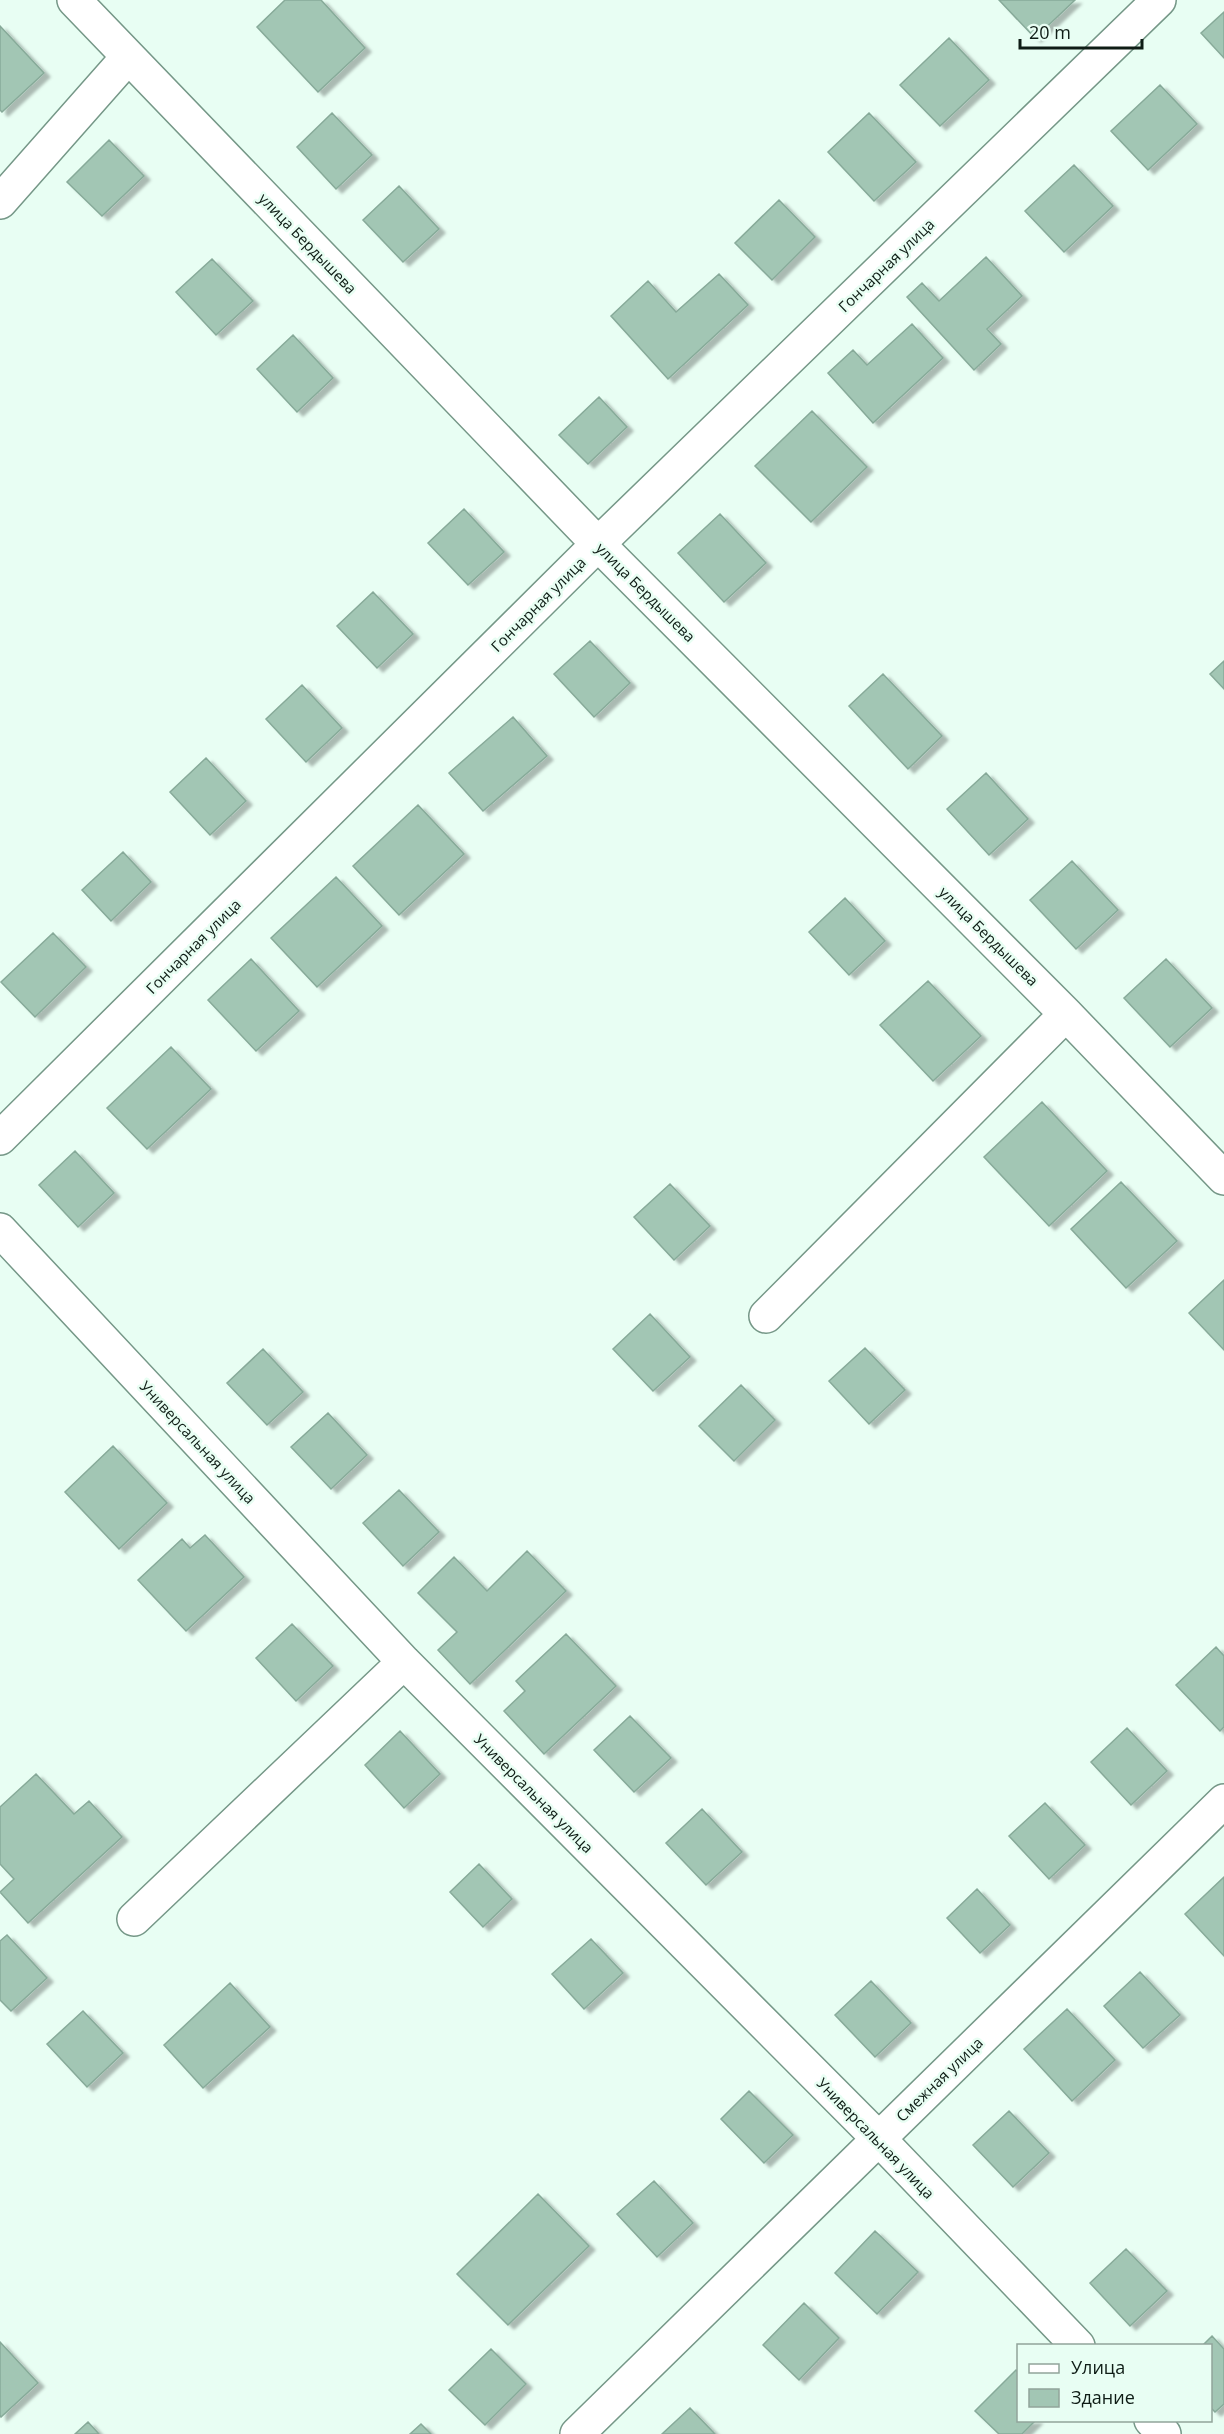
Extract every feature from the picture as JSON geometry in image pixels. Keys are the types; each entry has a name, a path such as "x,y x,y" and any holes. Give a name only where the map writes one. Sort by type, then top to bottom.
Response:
{"street":[{"name":"улица Бердышева","path":"74,0 598,544 1066,1014 1224,1178"},
{"name":"Гончарная улица","path":"0,1138 598,544 1159,0"},
{"path":"0,202 128,57"},
{"path":"766,1316 1066,1014"},
{"name":"Универсальная улица","path":"0,1230 404,1662 878,2138 1076,2344"},
{"path":"134,1919 404,1662"},
{"name":"Смежная улица","path":"577,2434 1224,1801"},
{"path":"1152,2422 1164,2434"}],"building":[{"path":"285,0 321,0 365,48 318,92 257,27"},
{"path":"999,0 1075,0 1035,38"},
{"path":"1224,12 1224,58 1201,33"},
{"path":"0,26 44,73 2,112 0,110"},
{"path":"949,38 989,80 940,126 900,85"},
{"path":"1160,85 1197,124 1148,170 1111,131"},
{"path":"332,113 372,155 336,189 297,147"},
{"path":"869,113 916,162 874,201 828,152"},
{"path":"109,140 144,176 102,216 67,182"},
{"path":"1074,165 1113,206 1064,252 1025,211"},
{"path":"399,186 439,229 403,262 363,220"},
{"path":"779,200 815,237 772,280 735,243"},
{"path":"986,257 1022,296 987,329 1001,344 974,370 907,297 922,283 939,301"},
{"path":"212,259 253,301 216,335 176,292"},
{"path":"719,274 748,305 668,379 611,316 648,281 676,312"},
{"path":"912,324 943,358 873,423 828,373 853,350 867,365"},
{"path":"293,335 333,378 297,412 257,369"},
{"path":"599,397 627,427 588,464 559,435"},
{"path":"812,411 867,467 811,522 755,466"},
{"path":"464,509 504,552 468,585 428,543"},
{"path":"720,514 766,563 724,602 678,553"},
{"path":"373,592 413,634 377,668 337,626"},
{"path":"590,641 630,683 594,717 554,674"},
{"path":"1224,661 1224,689 1210,674"},
{"path":"883,674 942,736 908,769 849,706"},
{"path":"302,685 342,728 306,762 266,719"},
{"path":"513,717 547,756 483,811 449,773"},
{"path":"206,758 246,801 210,835 170,792"},
{"path":"986,773 1028,819 989,855 947,809"},
{"path":"418,805 464,854 399,915 353,866"},
{"path":"123,852 151,882 111,921 82,890"},
{"path":"1072,861 1118,910 1076,949 1030,900"},
{"path":"336,877 382,926 317,987 271,938"},
{"path":"845,898 885,941 849,975 809,932"},
{"path":"53,933 86,967 35,1017 1,982"},
{"path":"251,959 299,1011 256,1051 208,1000"},
{"path":"1166,959 1212,1008 1170,1047 1124,998"},
{"path":"928,981 981,1036 933,1081 880,1025"},
{"path":"171,1047 211,1089 147,1149 107,1108"},
{"path":"1042,1102 1107,1171 1049,1226 984,1157"},
{"path":"75,1151 114,1193 78,1227 39,1185"},
{"path":"1121,1182 1177,1241 1126,1288 1071,1229"},
{"path":"670,1184 710,1226 674,1260 634,1217"},
{"path":"1224,1280 1224,1350 1189,1313"},
{"path":"650,1314 690,1357 653,1391 613,1349"},
{"path":"865,1348 905,1390 869,1424 829,1381"},
{"path":"263,1349 303,1392 267,1425 227,1383"},
{"path":"741,1385 775,1420 734,1461 699,1426"},
{"path":"328,1413 367,1455 331,1489 291,1447"},
{"path":"113,1446 167,1503 119,1549 65,1492"},
{"path":"399,1490 439,1532 403,1566 363,1523"},
{"path":"205,1535 244,1577 186,1631 138,1580 182,1539 190,1548"},
{"path":"527,1551 566,1591 470,1684 438,1650 457,1632 418,1593 454,1557 487,1591"},
{"path":"292,1624 333,1666 296,1701 256,1658"},
{"path":"566,1634 616,1686 544,1754 504,1711 525,1691 516,1681"},
{"path":"1216,1647 1224,1656 1224,1727 1220,1731 1176,1685"},
{"path":"630,1716 671,1758 634,1792 594,1750"},
{"path":"1127,1728 1167,1771 1131,1805 1091,1762"},
{"path":"400,1731 440,1774 404,1808 365,1765"},
{"path":"36,1774 74,1814 89,1801 122,1837 28,1923 0,1892 14,1879 0,1864 0,1807"},
{"path":"1045,1803 1085,1845 1049,1879 1009,1836"},
{"path":"702,1809 742,1852 706,1885 666,1843"},
{"path":"479,1864 512,1899 483,1927 450,1892"},
{"path":"1224,1877 1224,1956 1185,1914"},
{"path":"977,1889 1010,1925 980,1953 947,1918"},
{"path":"7,1935 47,1978 11,2011 0,2000 0,1941"},
{"path":"591,1939 623,1973 584,2009 552,1974"},
{"path":"1140,1972 1180,2015 1143,2048 1104,2006"},
{"path":"871,1981 911,2023 875,2057 835,2015"},
{"path":"230,1983 270,2027 203,2088 164,2045"},
{"path":"1067,2009 1115,2060 1072,2101 1024,2049"},
{"path":"83,2011 123,2053 87,2087 47,2044"},
{"path":"749,2091 793,2135 764,2163 721,2119"},
{"path":"1009,2111 1049,2153 1013,2187 973,2145"},
{"path":"654,2181 693,2223 657,2257 617,2214"},
{"path":"538,2194 589,2246 508,2325 457,2274"},
{"path":"875,2231 918,2272 877,2314 835,2273"},
{"path":"1126,2249 1167,2291 1130,2326 1090,2283"},
{"path":"804,2303 839,2338 799,2380 763,2345"},
{"path":"1212,2336 1224,2349 1224,2404 1215,2412 1212,2409 1212,2344 1204,2344"},
{"path":"0,2342 38,2383 1,2417 0,2415"},
{"path":"491,2349 526,2384 485,2425 449,2390"},
{"path":"1016,2370 1017,2422 1034,2422 1022,2434 999,2434 975,2411"},
{"path":"690,2408 715,2434 662,2434"},
{"path":"88,2422 99,2434 75,2434"},
{"path":"421,2424 431,2434 410,2434"}]}
